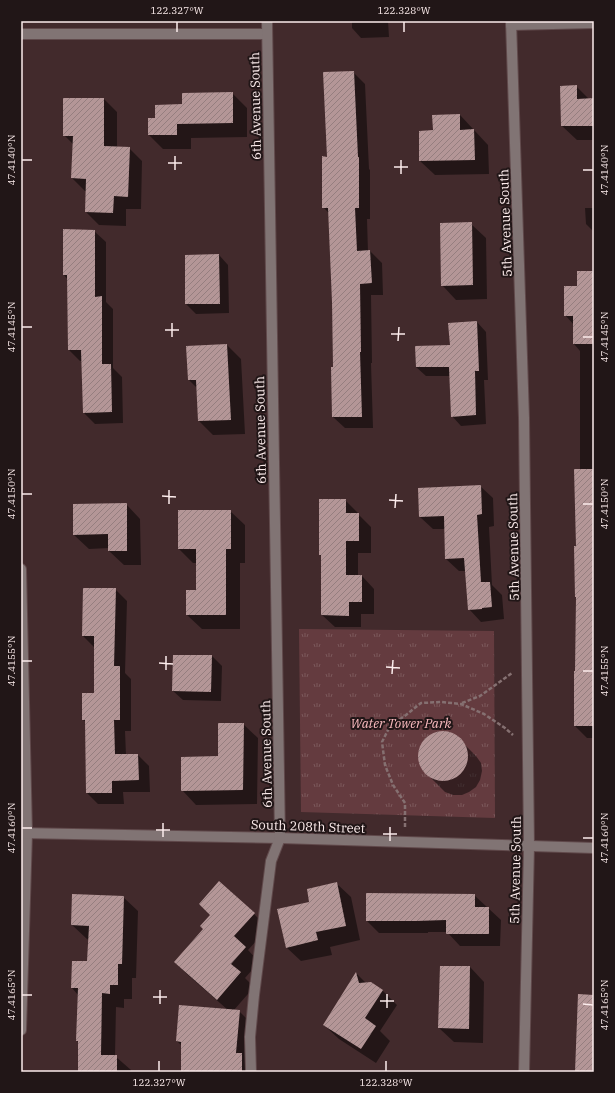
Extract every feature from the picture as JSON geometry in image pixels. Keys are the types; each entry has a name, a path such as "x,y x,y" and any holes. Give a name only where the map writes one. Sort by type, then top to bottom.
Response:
{"street":[{"name":"6th Avenue South","path":"267,21 280,838"},
{"path":"511,23 594,24"},
{"name":"5th Avenue South","path":"511,23 524,418 529,846 524,1072"},
{"path":"21,34 267,34"},
{"path":"21,569 24,833 21,1030"},
{"name":"South 208th Street","path":"24,833 280,838 594,848"},
{"path":"251,1072 250,1037 254,995 271,861 280,838"}],"path":[{"path":"461,704 480,696 527,661"},
{"path":"404,842 405,803 393,785 385,765 382,742 390,726 420,703 441,702 461,704 484,714 505,728 528,750"}],"green space":[{"name":"Water Tower Park","path":"299,629 494,631 495,818 301,812"}],"building":[{"path":"354,71 359,157 359,208 355,208 357,251 370,250 372,283 360,284 362,417 332,417 332,302 328,208 322,208 322,156 327,157 323,72"},
{"path":"577,85 577,99 594,98 594,126 561,126 560,86"},
{"path":"233,92 233,123 177,124 177,135 148,135 148,118 155,118 155,105 182,104 182,93"},
{"path":"63,98 104,98 104,146 130,147 128,197 114,196 113,213 85,212 86,179 71,178 73,136 63,136"},
{"path":"460,114 460,130 474,129 475,160 419,161 419,131 433,130 432,115"},
{"path":"472,222 473,285 441,286 440,223"},
{"path":"63,229 95,230 95,297 102,296 102,364 111,364 112,412 83,413 81,350 68,350 67,275 63,275"},
{"path":"219,254 220,304 185,304 185,255"},
{"path":"577,271 594,271 594,344 573,344 573,316 564,316 564,286 577,286"},
{"path":"477,321 479,371 475,371 476,415 451,417 449,367 416,367 415,346 450,345 448,323"},
{"path":"227,344 231,420 198,421 196,380 188,380 186,346"},
{"path":"574,469 594,469 594,726 574,726 576,597 574,546 576,546"},
{"path":"481,485 482,514 477,515 481,582 490,582 492,607 468,610 464,558 445,559 444,516 419,517 418,488"},
{"path":"319,499 346,499 346,513 359,513 359,541 346,541 346,575 362,575 362,602 349,602 349,616 321,615"},
{"path":"127,503 127,551 108,551 108,534 73,535 73,504"},
{"path":"178,510 231,510 231,549 226,549 226,615 186,615 186,590 196,590 196,549 178,549"},
{"path":"83,588 116,588 114,666 120,666 120,720 114,720 115,754 138,754 139,780 112,781 112,793 86,793 85,720 82,720 82,693 94,693 94,636 82,636"},
{"path":"173,655 212,655 211,692 172,691"},
{"path":"218,723 244,723 243,790 181,791 181,757 218,756"},
{"path":"443,731 453,733 461,738 466,746 468,756 466,766 461,774 453,779 443,781 433,779 425,774 420,766 418,756 420,746 425,738 433,733"},
{"path":"219,881 255,913 234,936 246,947 231,964 241,972 217,1000 174,962 203,929 200,926 210,915 199,904"},
{"path":"337,882 346,926 316,932 318,940 286,948 277,909 309,902 307,889"},
{"path":"366,893 475,894 475,907 489,907 489,934 446,934 446,920 366,921"},
{"path":"72,894 124,896 122,964 118,964 118,985 110,985 110,994 102,993 101,1055 117,1055 117,1072 78,1072 78,1041 76,1041 78,988 71,988 72,961 87,961 89,926 71,925"},
{"path":"440,966 470,966 469,1029 438,1028"},
{"path":"356,972 359,983 371,982 383,990 365,1018 376,1026 361,1049 323,1025"},
{"path":"578,994 594,995 594,1072 575,1072"},
{"path":"179,1005 240,1010 236,1053 242,1053 242,1072 181,1072 181,1042 176,1041"}]}
